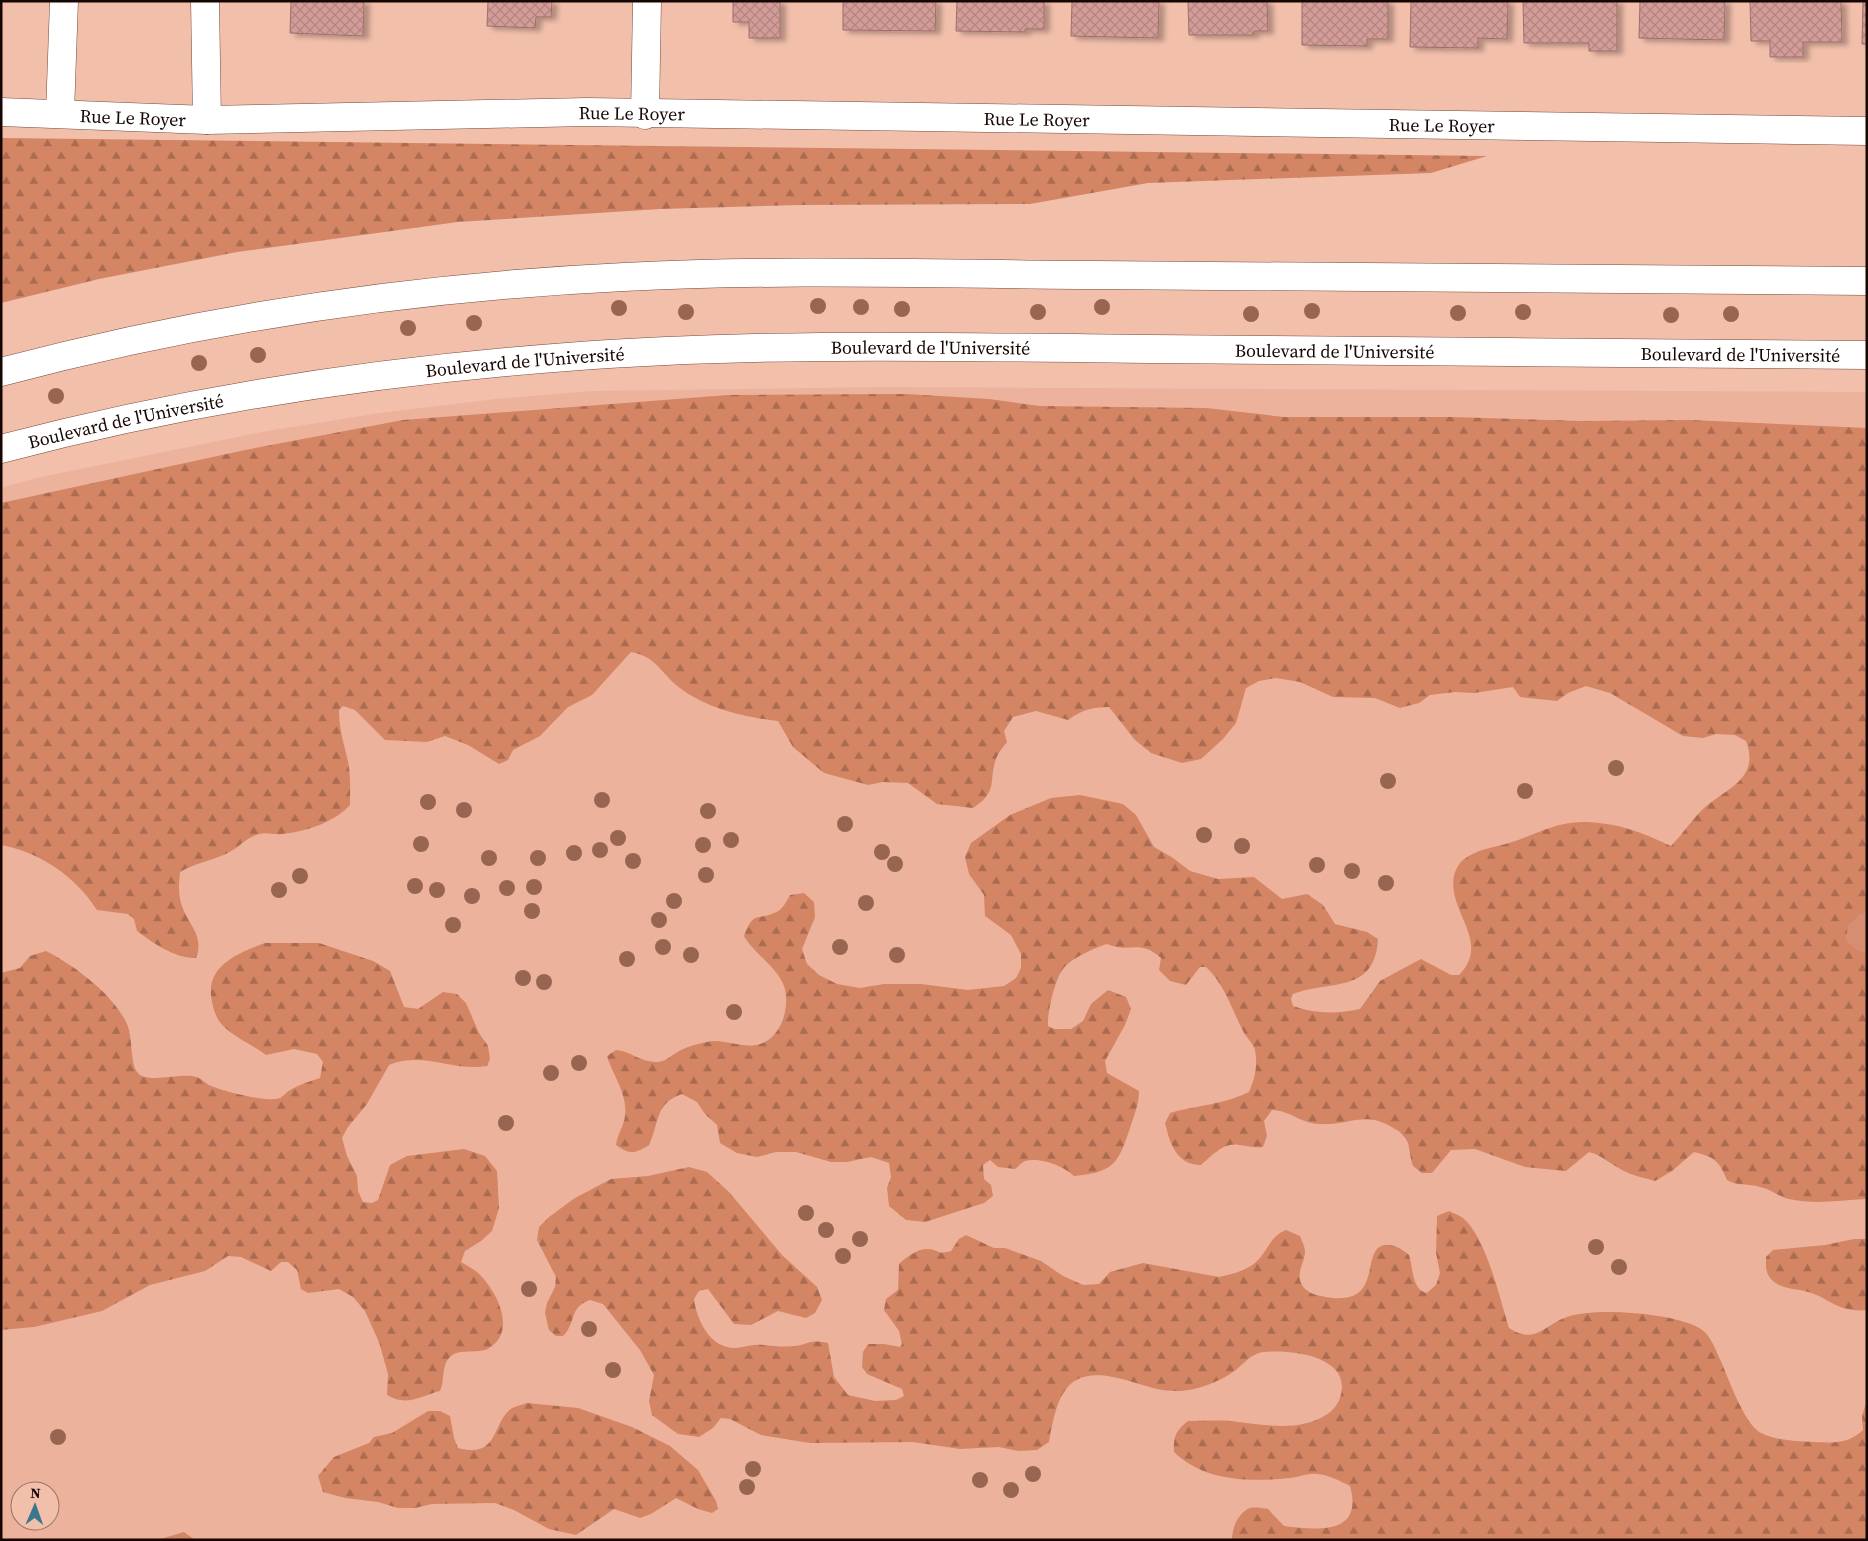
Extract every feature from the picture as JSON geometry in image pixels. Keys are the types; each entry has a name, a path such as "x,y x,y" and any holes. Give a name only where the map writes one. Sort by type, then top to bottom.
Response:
{"main road":[{"name":"Rue Le Royer","path":"60,113 64,1"},
{"name":"Rue Le Royer","path":"205,1 207,120"},
{"path":"645,114 647,1"},
{"name":"Rue Le Royer","path":"1,112 207,120 587,112 1867,131"},
{"path":"1,372 165,333 309,309 431,293 624,277 851,273 1867,280"},
{"name":"Boulevard de l'Université","path":"1,449 139,416 344,380 490,363 627,353 796,348 978,348 1867,355"}],"shaded area":[{"path":"884,387 1867,392 1867,1540 1,1540 1,488 36,478 267,431 380,413 496,399 591,391"},
{"path":"1867,913 1867,952 1858,950 1846,940 1848,926 1860,915"}],"green space":[{"path":"1,138 1487,156 1431,173 1148,183 1030,204 800,205 660,209 458,222 237,252 99,279 1,303"},
{"path":"906,394 989,399 1039,406 1206,408 1284,417 1452,417 1582,421 1691,420 1867,428 1867,913 1860,915 1848,926 1846,940 1858,950 1867,952 1867,1199 1818,1202 1789,1199 1764,1188 1727,1180 1715,1160 1694,1152 1672,1171 1655,1181 1635,1176 1589,1152 1566,1171 1525,1167 1475,1149 1451,1150 1432,1173 1422,1173 1413,1166 1408,1143 1401,1133 1384,1123 1366,1119 1320,1124 1285,1112 1272,1110 1264,1121 1267,1136 1263,1147 1228,1146 1218,1150 1201,1165 1193,1164 1180,1157 1172,1146 1165,1123 1170,1113 1220,1102 1249,1092 1256,1066 1254,1047 1243,1031 1223,989 1206,967 1200,967 1186,985 1170,981 1159,970 1161,958 1153,952 1140,947 1122,948 1107,944 1077,957 1063,969 1052,996 1048,1026 1054,1029 1071,1029 1083,1021 1091,1004 1108,990 1126,997 1131,1009 1125,1025 1105,1061 1107,1073 1139,1091 1138,1101 1122,1150 1118,1158 1106,1169 1074,1176 1064,1169 1044,1161 1025,1161 1015,1169 998,1167 990,1160 983,1165 984,1179 991,1185 993,1196 984,1203 925,1222 906,1220 889,1206 887,1188 891,1177 889,1163 871,1157 847,1162 831,1162 796,1152 776,1152 757,1157 737,1153 720,1143 717,1125 705,1114 697,1102 682,1094 673,1098 662,1108 649,1145 636,1152 629,1152 616,1145 624,1120 625,1108 622,1093 607,1056 616,1050 626,1052 646,1061 661,1062 678,1051 707,1042 719,1041 750,1046 756,1045 765,1042 778,1030 785,1013 786,994 784,986 776,972 744,936 753,919 777,912 784,906 790,895 804,893 814,902 815,917 802,949 807,964 819,975 837,984 860,988 884,984 921,984 968,990 1004,986 1016,978 1021,968 1021,954 1011,935 985,916 984,895 969,874 965,857 971,843 1010,815 1051,798 1080,795 1123,804 1136,815 1154,847 1190,871 1218,879 1254,877 1282,899 1307,894 1323,905 1335,924 1367,932 1378,939 1375,957 1369,969 1360,977 1348,982 1293,994 1291,999 1293,1006 1310,1011 1326,1012 1360,1009 1380,981 1421,959 1451,975 1459,975 1468,962 1471,950 1470,938 1456,902 1454,876 1459,865 1468,856 1556,826 1575,822 1619,826 1671,846 1701,811 1737,783 1744,775 1748,766 1749,755 1746,741 1735,735 1716,734 1703,738 1683,736 1610,693 1586,686 1568,693 1557,701 1520,697 1513,687 1474,693 1455,692 1430,695 1419,703 1400,708 1375,698 1333,697 1300,682 1276,678 1259,681 1246,688 1236,723 1223,739 1201,759 1182,763 1151,753 1135,740 1109,707 1087,710 1068,720 1036,711 1013,717 1004,731 1007,742 996,759 990,791 973,808 937,804 908,783 883,782 868,785 824,773 793,747 778,721 738,714 699,700 676,685 652,661 631,652 592,695 568,707 540,736 513,750 508,760 499,764 468,745 445,736 427,742 385,740 355,710 343,706 339,710 339,716 349,769 350,805 344,811 319,825 291,833 262,833 255,835 227,853 180,872 179,891 181,903 197,936 198,950 196,958 181,956 157,945 137,931 134,919 128,914 97,910 79,887 56,868 29,853 1,845 1,503 245,450 403,420 728,395"},
{"path":"265,943 319,943 373,961 390,971 404,1007 418,1009 443,992 457,994 466,1003 479,1033 488,1046 490,1059 487,1066 474,1067 414,1060 389,1065 367,1104 348,1127 342,1138 347,1156 357,1176 358,1191 363,1202 372,1203 378,1200 390,1165 407,1156 464,1149 485,1156 497,1171 499,1208 492,1231 465,1251 461,1262 484,1279 497,1299 503,1321 502,1331 498,1341 489,1348 458,1353 449,1358 445,1366 440,1391 407,1400 387,1395 388,1374 379,1342 365,1311 353,1297 339,1289 308,1293 301,1289 297,1270 288,1262 281,1262 271,1271 241,1257 228,1256 205,1271 150,1285 102,1311 34,1327 1,1330 1,973 20,968 30,956 46,951 81,973 113,1002 127,1024 135,1068 142,1076 156,1078 190,1076 198,1078 209,1085 234,1093 255,1098 274,1099 280,1098 290,1090 320,1078 323,1062 317,1054 294,1049 266,1055 235,1035 219,1021 211,995 211,984 220,967 237,955"},
{"path":"689,1167 707,1172 729,1192 782,1255 817,1287 822,1300 815,1313 806,1318 778,1311 751,1325 734,1324 708,1289 699,1291 694,1299 698,1316 706,1332 718,1343 726,1347 735,1348 752,1345 789,1346 812,1342 828,1343 834,1377 848,1395 875,1401 896,1400 904,1396 902,1389 867,1374 862,1367 863,1352 868,1344 900,1347 902,1344 899,1331 884,1310 886,1299 898,1290 899,1264 920,1250 928,1249 943,1253 951,1251 959,1239 966,1235 994,1248 1005,1248 1041,1261 1063,1276 1083,1285 1099,1284 1110,1272 1143,1263 1219,1277 1228,1275 1253,1265 1276,1236 1286,1230 1300,1236 1305,1255 1300,1272 1300,1281 1305,1289 1313,1294 1341,1298 1354,1295 1362,1289 1367,1280 1375,1251 1385,1245 1400,1248 1409,1255 1418,1288 1427,1293 1436,1285 1440,1273 1436,1253 1437,1216 1449,1211 1463,1218 1479,1239 1497,1285 1509,1328 1518,1333 1533,1334 1567,1317 1596,1312 1635,1313 1689,1323 1701,1329 1710,1338 1742,1410 1754,1428 1767,1436 1780,1439 1827,1443 1840,1442 1852,1438 1863,1430 1862,1416 1867,1400 1867,1540 1232,1540 1236,1521 1242,1513 1250,1508 1268,1509 1284,1526 1310,1528 1334,1526 1344,1522 1350,1514 1352,1502 1350,1486 1330,1477 1314,1474 1259,1480 1229,1478 1200,1469 1186,1462 1174,1452 1176,1434 1188,1421 1225,1421 1291,1426 1315,1421 1331,1411 1341,1394 1341,1381 1337,1371 1328,1363 1316,1358 1289,1352 1259,1353 1219,1380 1200,1388 1186,1390 1161,1390 1109,1376 1092,1375 1080,1378 1070,1385 1062,1395 1049,1442 1037,1450 1018,1451 999,1447 960,1449 913,1442 810,1443 761,1435 730,1419 721,1418 713,1428 699,1437 678,1434 652,1415 649,1401 654,1375 640,1350 603,1304 590,1300 578,1307 570,1326 563,1336 556,1336 549,1330 545,1313 547,1303 555,1287 556,1277 537,1240 539,1227 549,1217 575,1198 611,1179 648,1176"},
{"path":"1854,1239 1867,1239 1867,1310 1843,1308 1813,1293 1779,1285 1771,1279 1766,1269 1766,1257 1773,1250 1825,1245"},
{"path":"527,1403 578,1408 632,1427 670,1446 698,1470 716,1501 718,1509 712,1513 698,1509 676,1498 651,1514 640,1518 614,1509 576,1535 549,1529 514,1510 495,1503 432,1504 415,1508 398,1508 378,1502 345,1498 323,1492 318,1476 334,1457 369,1443 374,1437 392,1433 428,1411 440,1411 450,1416 458,1448 472,1450 488,1444 505,1414 512,1408"},
{"path":"184,1532 195,1540 157,1540"}],"building":[{"path":"291,1 364,1 363,36 290,33"},
{"path":"488,1 552,1 551,17 536,17 535,28 487,26"},
{"path":"733,1 780,1 780,38 749,38 749,22 733,22"},
{"path":"843,1 936,1 935,31 843,30"},
{"path":"957,1 1044,1 1044,29 1025,29 1025,32 956,31"},
{"path":"1072,1 1159,1 1158,38 1071,36"},
{"path":"1188,1 1267,1 1268,31 1254,31 1253,35 1189,35"},
{"path":"1302,1 1388,1 1388,39 1367,39 1367,46 1302,45"},
{"path":"1411,1 1508,1 1507,39 1478,38 1478,48 1410,47"},
{"path":"1523,1 1617,1 1617,51 1589,51 1589,43 1524,43"},
{"path":"1640,1 1725,1 1724,40 1639,38"},
{"path":"1750,1 1841,1 1842,42 1803,42 1803,57 1770,57 1770,41 1751,41"},
{"path":"1863,1 1867,1 1867,44 1862,44"}]}
